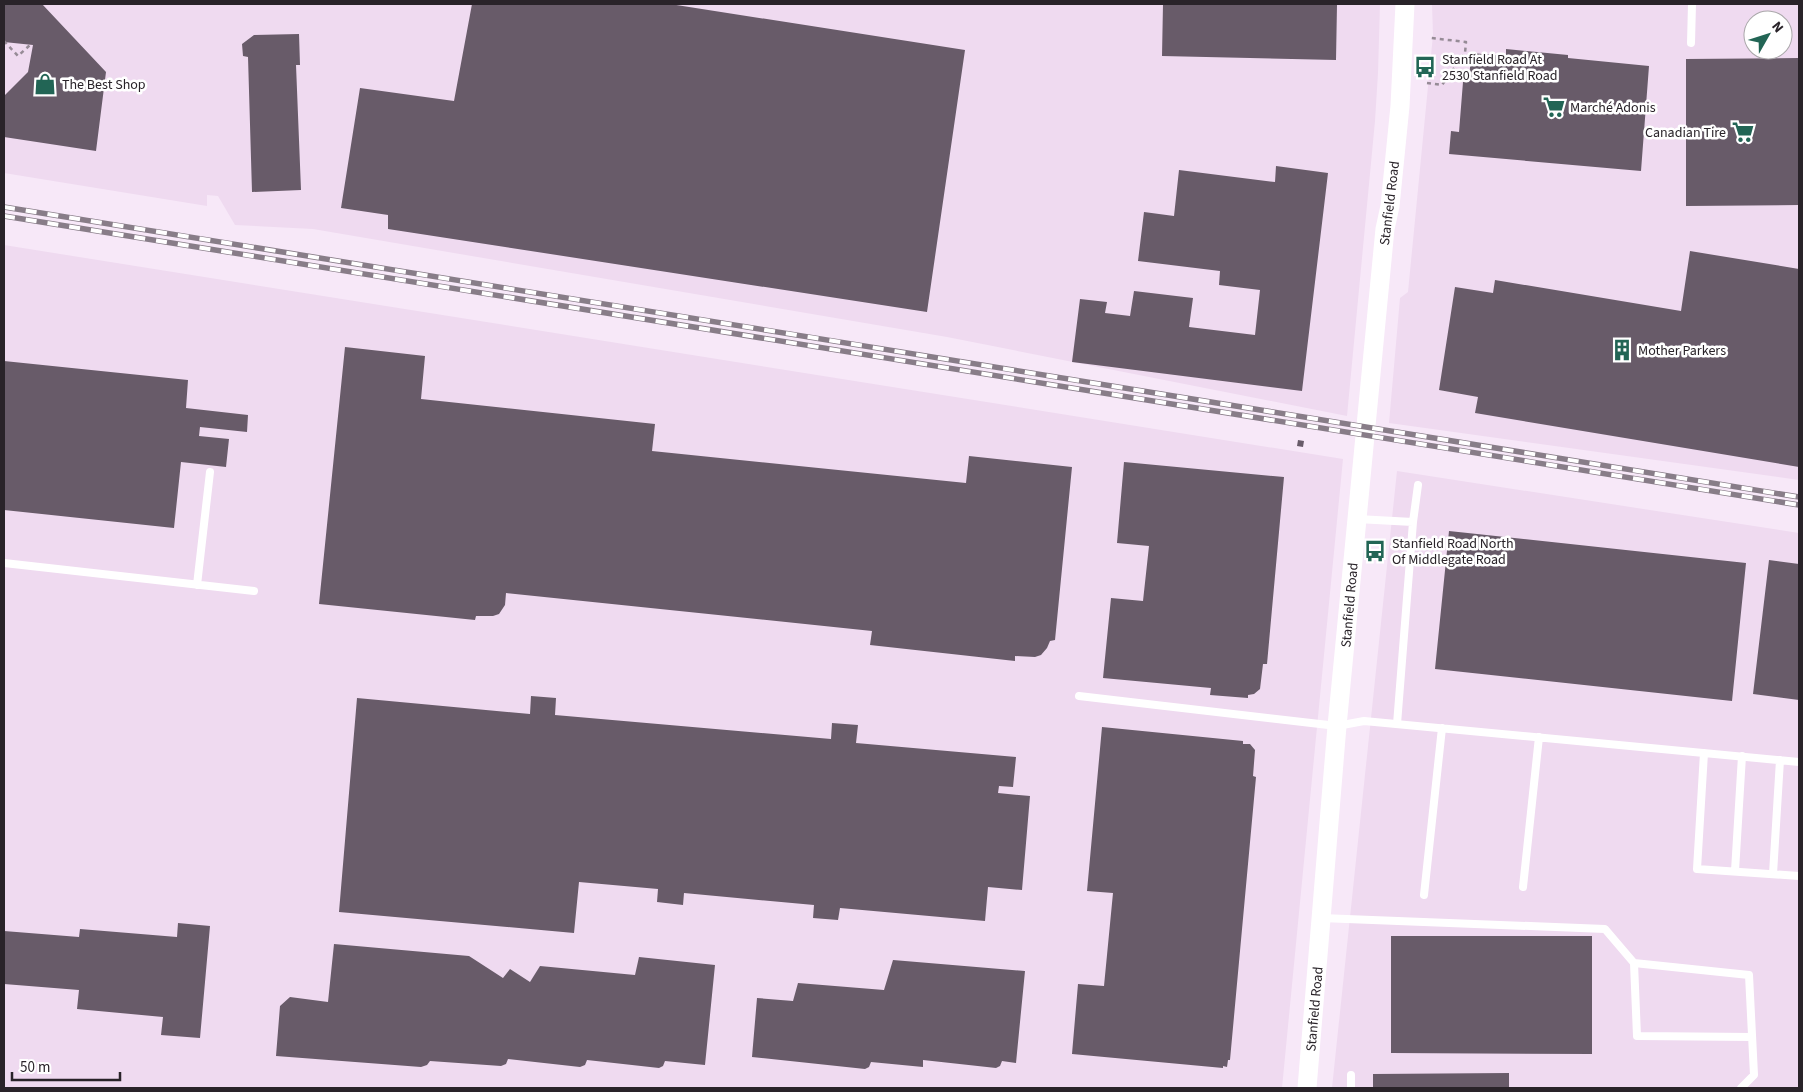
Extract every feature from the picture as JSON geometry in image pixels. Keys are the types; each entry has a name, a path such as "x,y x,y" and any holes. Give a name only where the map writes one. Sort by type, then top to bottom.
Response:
{"street":[{"name":"Stanfield Road","path":"1307,1088 1337,726 1385,229 1390,206 1400,106 1405,4"}],"lane":[{"path":"1691,43 1692,4"},
{"path":"197,585 210,472"},
{"path":"1397,724 1413,522 1418,485"},
{"path":"1357,519 1413,522"},
{"path":"4,563 254,591"},
{"path":"1080,696 1337,726 1364,721 1799,762"},
{"path":"1424,895 1442,728"},
{"path":"1523,887 1539,737"},
{"path":"1704,753 1697,869 1799,876"},
{"path":"1735,871 1742,756"},
{"path":"1773,874 1780,760"},
{"path":"1321,918 1605,929 1634,963 1637,1036 1752,1037"},
{"path":"1634,963 1749,974 1754,1075 1741,1088"},
{"path":"1351,1074 1351,1088"}],"path":[{"path":"1427,83 1442,85 1465,53 1466,42 1431,38"},
{"path":"4,40 18,56 30,45"}],"shaded area":[{"path":"4,4 1380,4 1375,121 1347,416 947,337 313,229 235,225 218,196 207,195 207,206 4,173"},
{"path":"1432,4 1799,4 1799,480 1389,423 1400,298 1408,292 1433,35"},
{"path":"4,245 1343,459 1282,1088 4,1088"},
{"path":"1397,471 1799,533 1799,1088 1332,1088"}],"building":[{"path":"4,4 42,4 106,72 96,151 4,137 4,96 28,72 33,45 4,42"},
{"path":"472,4 670,4 965,50 927,312 388,229 388,215 341,208 360,88 454,101"},
{"path":"1163,4 1337,5 1336,60 1162,56"},
{"path":"299,34 300,65 296,65 301,190 252,192 248,57 243,56 242,44 254,35"},
{"name":"Marché Adonis","path":"1506,49 1568,55 1568,58 1649,66 1641,171 1449,154 1451,131 1459,132 1463,82 1469,82 1471,53 1506,56"},
{"name":"Canadian Tire","path":"1793,58 1799,58 1799,205 1686,206 1686,59 1793,60"},
{"path":"1276,166 1328,173 1302,391 1072,362 1080,299 1107,302 1105,313 1130,316 1134,291 1193,298 1189,327 1255,335 1260,290 1219,285 1220,271 1138,261 1144,212 1174,216 1179,170 1275,182"},
{"name":"Mother Parkers","path":"1690,251 1799,269 1799,467 1475,413 1478,397 1439,390 1455,287 1493,293 1495,280 1681,311"},
{"path":"345,347 425,356 421,399 655,424 652,451 966,483 969,456 1072,467 1055,640 1050,641 1041,655 1035,657 1015,656 1015,661 870,645 872,631 506,593 505,605 499,614 476,616 475,620 319,604"},
{"path":"4,361 188,380 186,408 248,415 247,432 200,427 199,436 229,439 226,467 181,462 174,528 4,510"},
{"path":"1298,440 1304,441 1303,447 1297,446"},
{"path":"1124,462 1284,477 1267,664 1263,664 1260,689 1254,694 1248,695 1248,698 1210,695 1211,688 1103,678 1111,598 1143,601 1149,546 1117,543"},
{"path":"1449,531 1746,563 1732,701 1435,669"},
{"path":"1769,560 1799,564 1799,700 1753,694"},
{"path":"531,696 556,698 555,715 831,739 832,723 858,725 856,743 1016,757 1013,787 999,786 998,793 1030,796 1022,890 988,887 985,921 840,908 838,920 813,918 814,905 684,893 683,905 657,902 658,889 579,882 574,933 339,912 357,698 530,714"},
{"path":"1102,727 1243,741 1243,744 1250,744 1255,750 1253,776 1256,777 1230,1060 1228,1060 1227,1067 1072,1054 1078,984 1104,986 1113,893 1087,891"},
{"path":"178,923 210,926 200,1038 161,1035 163,1017 77,1009 79,990 4,984 4,931 79,937 80,929 177,937"},
{"path":"1391,936 1592,936 1592,1054 1391,1053"},
{"path":"334,944 469,956 503,978 510,969 530,982 540,966 635,975 639,957 715,965 705,1065 665,1061 663,1066 659,1068 587,1060 585,1065 580,1067 508,1059 506,1064 501,1066 430,1061 427,1065 421,1067 276,1056 280,1006 290,997 328,1002"},
{"path":"893,960 1025,971 1016,1063 1002,1061 1000,1066 996,1068 923,1060 923,1067 871,1062 869,1067 865,1069 752,1057 757,998 793,1001 798,983 884,990"},
{"path":"1509,1073 1509,1088 1373,1088 1373,1074"}],"railway":[{"path":"4,207 1799,497"},
{"path":"4,216 1799,505"}],"place":[{"name":"Stanfield Road At 2530 Stanfield Road","path":"1425,67"},
{"name":"The Best Shop","path":"45,84"},
{"name":"Marché Adonis","path":"1554,107"},
{"name":"Canadian Tire","path":"1743,132"},
{"name":"Mother Parkers","path":"1622,350"},
{"name":"Stanfield Road North Of Middlegate Road","path":"1375,551"}]}
